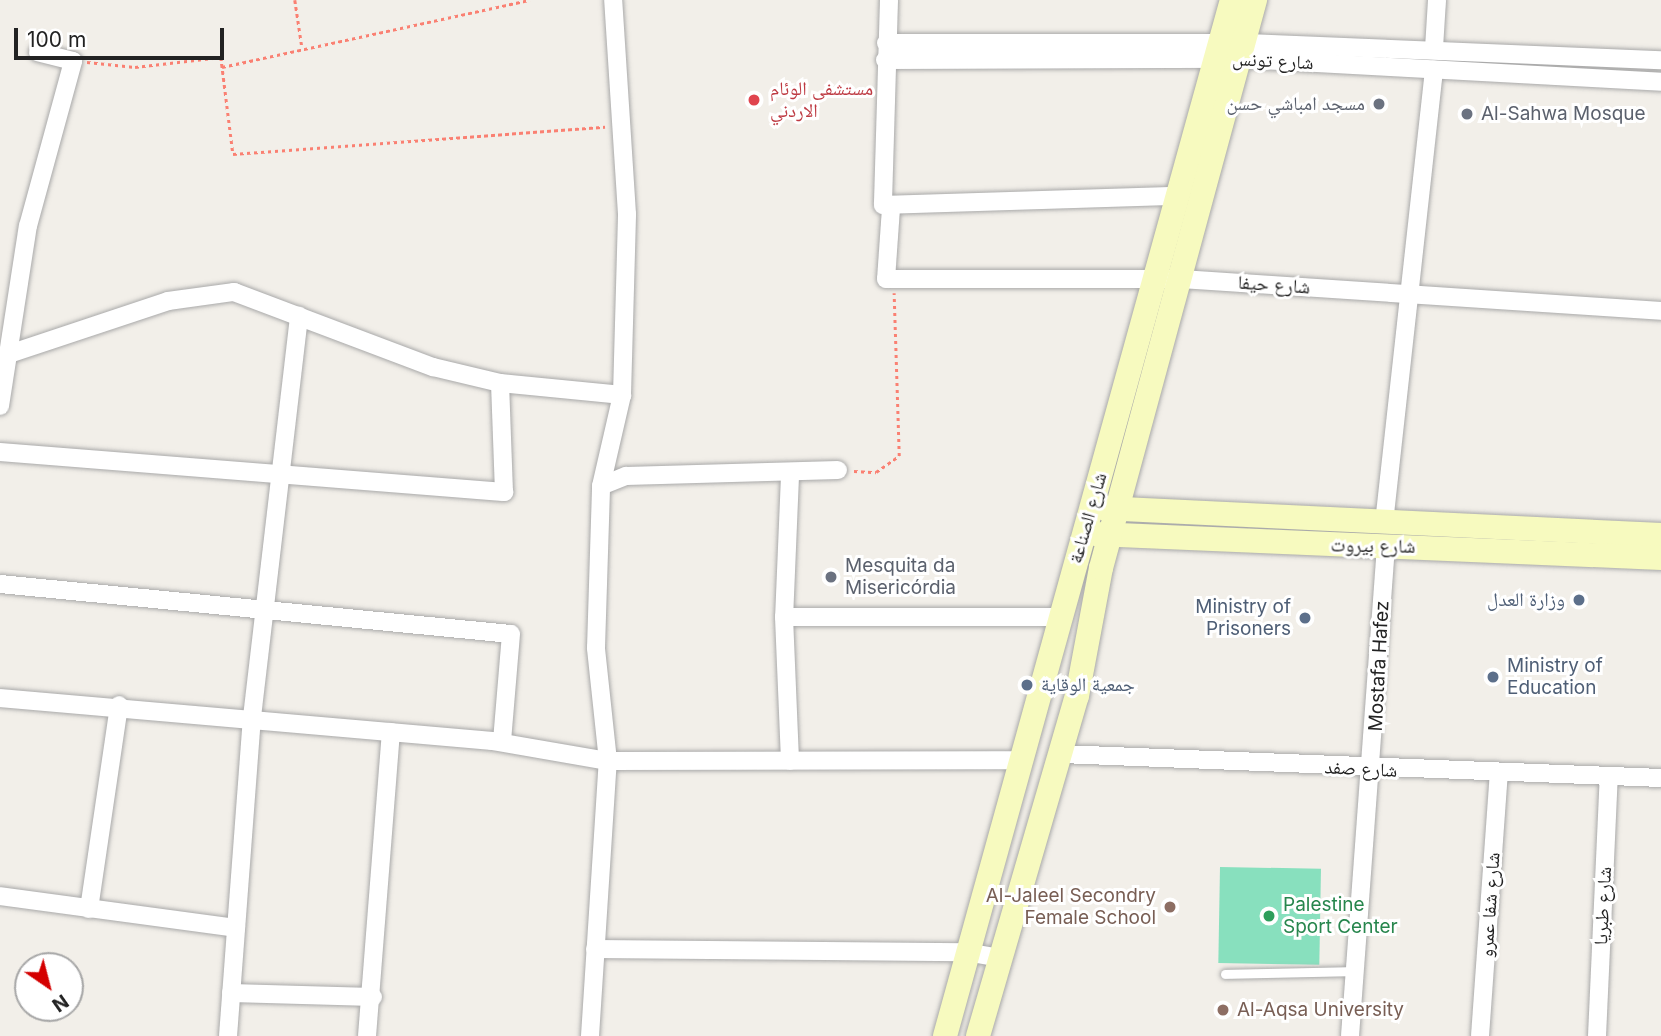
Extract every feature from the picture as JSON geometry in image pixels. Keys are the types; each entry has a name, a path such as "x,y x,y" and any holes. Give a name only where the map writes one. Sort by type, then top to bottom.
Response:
{"main road":[{"name":"شارع الصناعة","path":"978,1036 1061,754 1169,279 1177,196 1232,0"},
{"name":"شارع الصناعة","path":"945,1036 1058,617 1092,507 1245,51 1255,0"},
{"name":"شارع بيروت","path":"1092,507 1661,558"},
{"name":"شارع بيروت","path":"1085,532 1110,538 1661,535"}],"street":[{"path":"590,1036 608,761 596,648 601,486 622,396 622,125 613,0"},
{"path":"889,0 885,52 883,205 891,208 1177,196"},
{"path":"1434,48 1437,0"},
{"name":"شارع تونس","path":"885,52 1434,48 1661,60"},
{"name":"شارع تونس","path":"1245,51 1434,71 1661,82"},
{"path":"0,406 3,356 28,226 73,61 38,52"},
{"name":"Mostafa Hafez","path":"1350,1036 1373,771 1385,535 1405,294 1434,71"},
{"path":"890,279 891,208"},
{"name":"شارع حيفا","path":"890,279 1169,279 1661,311"},
{"path":"3,356 168,301 234,292 433,367 500,383 622,396"},
{"path":"228,1036 252,717 299,316"},
{"path":"0,452 282,470 504,492 500,383"},
{"path":"601,486 626,476 790,476 838,470"},
{"path":"790,476 784,617 790,761"},
{"path":"0,584 511,634 502,743"},
{"path":"784,617 1058,617"},
{"path":"0,698 252,717 502,743 608,761 1019,760"},
{"path":"89,909 119,705"},
{"path":"367,1036 373,997 391,733"},
{"name":"شارع صفد","path":"1061,754 1373,771 1661,778"},
{"name":"شارع شفا عمرو","path":"1480,1036 1500,774"},
{"name":"شارع طبريا","path":"1597,1036 1609,776"},
{"path":"0,896 236,928"},
{"path":"594,949 966,952 999,958"},
{"path":"231,993 373,997"}],"lane":[{"path":"1225,974 1354,971"}],"path":[{"path":"295,0 302,47"},
{"path":"222,67 302,47 530,0"},
{"path":"73,61 135,67 221,57 233,154 622,125"},
{"path":"838,470 876,472 899,456 890,279"}],"green space":[{"name":"Palestine Sport Center","path":"1220,867 1321,869 1319,965 1218,963"}],"place":[{"name":"مستشفى الوئام الاردني","path":"754,100"},
{"name":"مسجد امباشي حسن","path":"1379,104"},
{"name":"Al-Sahwa Mosque","path":"1467,114"},
{"name":"Mesquita da Misericórdia","path":"831,577"},
{"name":"وزارة العدل","path":"1579,600"},
{"name":"Ministry of Prisoners","path":"1305,618"},
{"name":"Ministry of Education","path":"1493,677"},
{"name":"جمعية الوقاية","path":"1027,685"},
{"name":"Al-Jaleel Secondry Female School","path":"1170,907"},
{"name":"Palestine Sport Center","path":"1269,916"},
{"name":"Al-Aqsa University","path":"1223,1010"}]}
